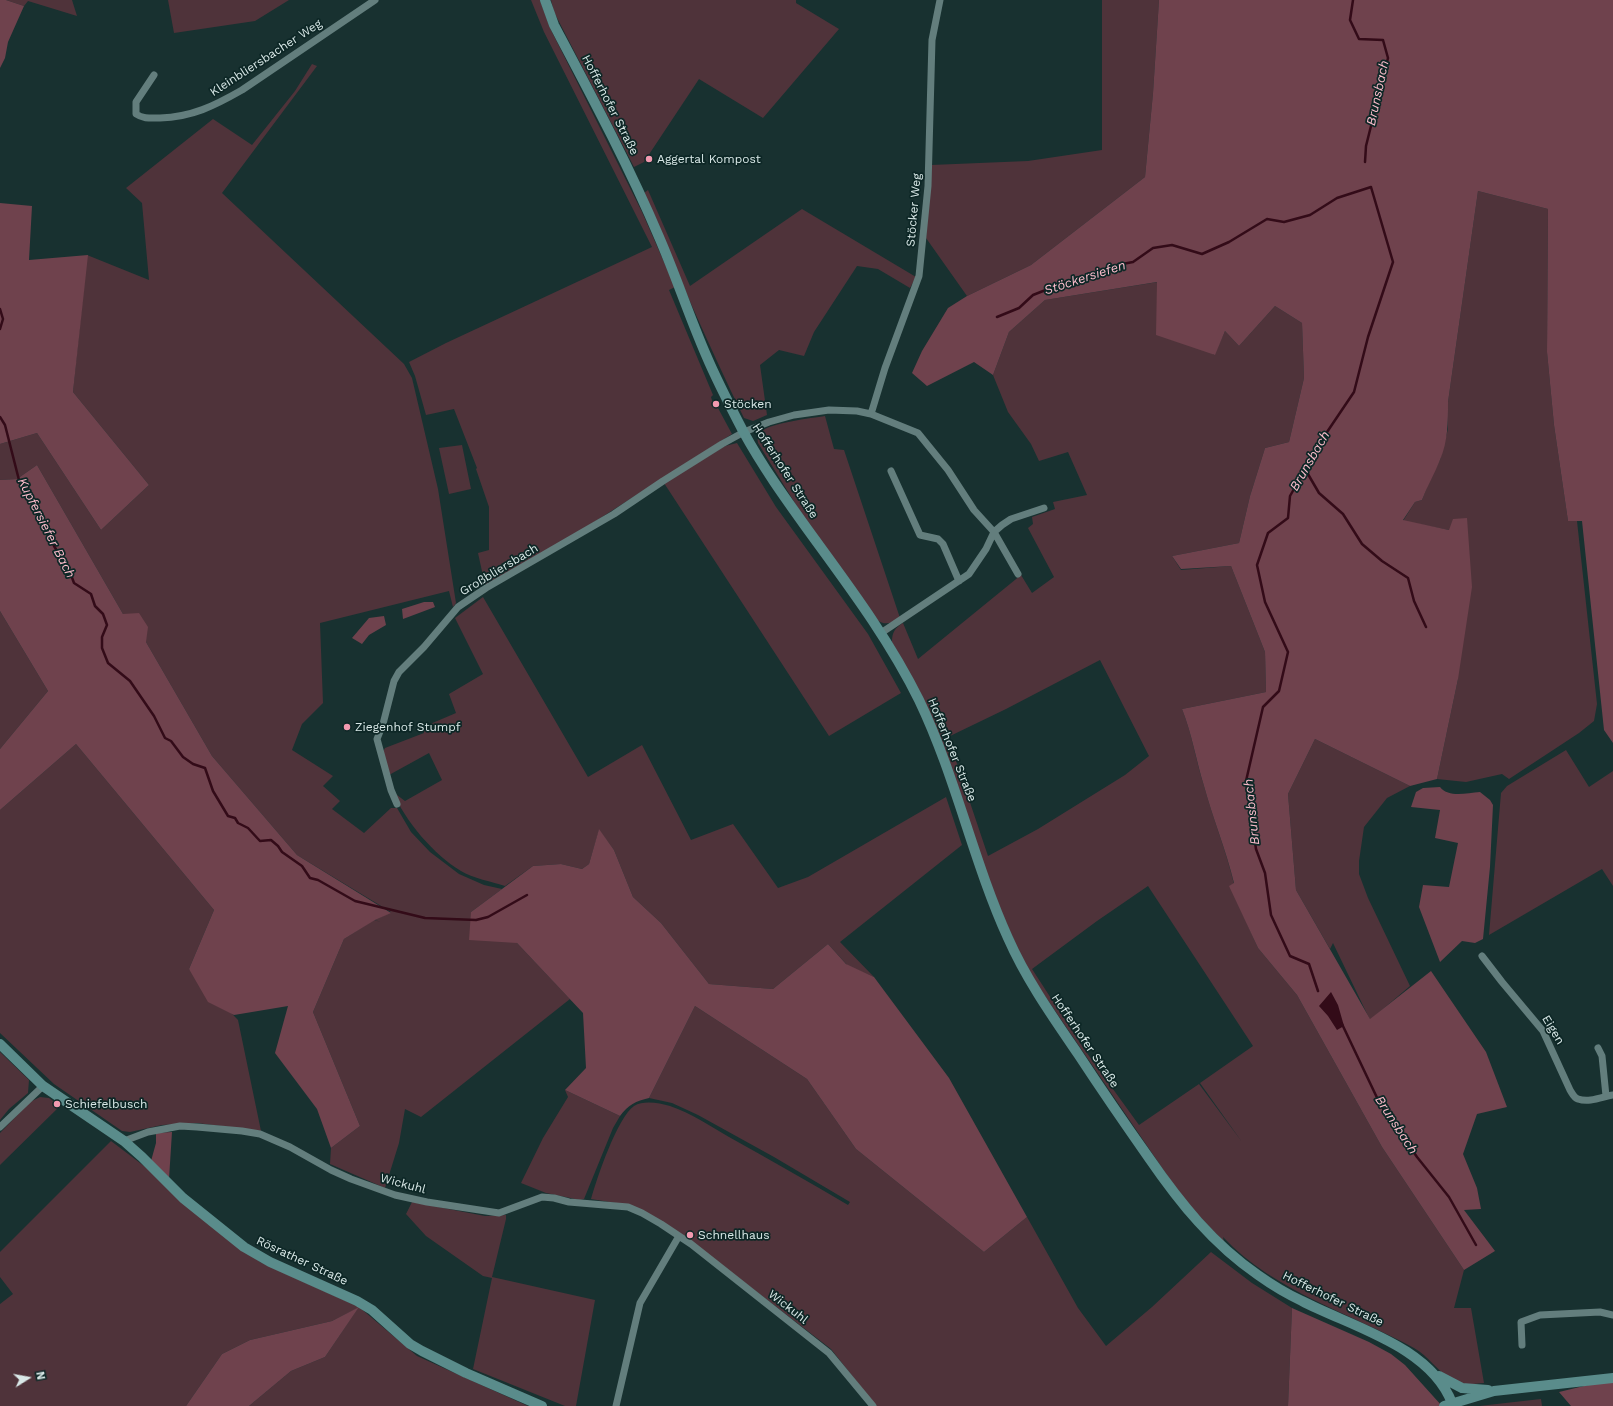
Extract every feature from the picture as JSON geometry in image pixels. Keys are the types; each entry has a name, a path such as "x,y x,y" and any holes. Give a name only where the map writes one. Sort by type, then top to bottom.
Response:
{"street":[{"name":"Kleinbliersbacher Weg","path":"154,75 136,102 136,114 140,117 155,118 187,115 199,112 220,102 247,86 375,0"},
{"name":"Hofferhofer Straße","path":"545,0 554,25 620,151 639,191 660,239 706,356 744,432 778,488 881,633 909,680 936,739 956,791 996,910 1016,956 1050,1013 1170,1187 1210,1235 1226,1250 1256,1273 1301,1301 1394,1344 1418,1360 1431,1371 1448,1392 1448,1404"},
{"name":"Stöcker Weg","path":"870,414 885,368 919,276 928,186 932,40 940,0"},
{"path":"744,432 794,414 829,410 857,411 870,414 918,433 948,470 974,510 994,532 1018,574"},
{"name":"Großbliersbach","path":"397,804 391,790 377,739 383,724 394,681 399,672 424,647 458,607 486,588 608,518 663,481 744,432"},
{"path":"891,471 920,535 938,538 943,544 959,581"},
{"path":"881,633 969,574 978,562 994,532 1011,519 1044,508"},
{"name":"Eigen","path":"1482,956 1544,1032 1570,1090 1578,1100 1597,1099 1609,1096 1602,1056 1598,1048"},
{"name":"Rösrather Straße","path":"0,1044 43,1086 124,1141 183,1198 244,1247 256,1255 357,1301 372,1310 410,1344 422,1351 466,1373 542,1406"},
{"path":"0,1127 43,1086"},
{"name":"Wickuhl","path":"124,1141 148,1132 180,1126 217,1128 260,1134 290,1147 331,1170 395,1195 492,1212 505,1212 542,1197 554,1198 569,1202 628,1207 642,1213 679,1236 829,1353 873,1406"},
{"path":"616,1406 640,1303 679,1236"},
{"path":"1522,1345 1521,1322 1533,1317 1600,1312 1613,1315"},
{"path":"1431,1371 1462,1388 1494,1391"},
{"path":"1448,1404 1494,1391 1613,1378"}],"shaded area":[{"path":"0,0 6,0 24,6 8,42 5,58 0,68"},
{"path":"6,0 72,0 77,16 28,1 24,6"},
{"path":"168,0 289,0 255,21 174,33"},
{"path":"531,0 540,0 550,28 642,212 675,287 669,290 713,395 711,397 714,407 718,408 732,434 544,554 485,585 478,553 489,550 489,507 476,469 477,468 454,409 426,415 415,376 409,362 446,343 652,247 544,32"},
{"path":"551,0 796,0 796,3 839,29 763,118 699,79 644,162 634,167 554,12"},
{"path":"1102,0 1159,0 1153,93 1145,177 1031,265 967,296 926,238 931,165 1028,161 1102,150"},
{"path":"1159,0 1613,0 1613,743 1604,730 1582,521 1568,521 1554,425 1547,352 1548,209 1478,191 1448,402 1448,424 1445,446 1422,500 1415,502 1403,520 1449,530 1453,519 1467,518 1472,587 1458,679 1437,779 1410,786 1315,739 1288,794 1296,890 1370,1019 1431,971 1486,1052 1507,1107 1477,1114 1463,1154 1477,1188 1481,1209 1464,1210 1495,1251 1464,1270 1382,1147 1297,995 1258,948 1229,886 1234,883 1231,871 1201,776 1189,728 1182,709 1266,692 1265,652 1231,566 1181,569 1172,556 1239,543 1250,496 1265,448 1289,442 1304,378 1302,323 1275,306 1239,346 1225,331 1215,355 1156,335 1157,282 1045,300 1009,332 993,375 974,362 927,386 912,373 922,351 948,308 967,296 1031,265 1145,177 1153,93"},
{"path":"312,64 317,66 222,193 404,364 412,378 438,489 456,603 453,607 449,591 320,623 323,703 302,724 292,750 333,776 323,786 340,801 332,809 364,833 391,808 397,808 411,832 430,852 459,874 484,885 502,889 471,912 517,943 570,999 421,1117 405,1109 399,1143 385,1188 330,1164 331,1148 360,1126 313,1012 344,939 374,920 381,922 375,920 391,912 297,855 212,756 146,642 123,614 37,465 17,479 0,480 0,444 37,433 101,530 149,485 73,392 87,255 149,280 142,203 126,188 213,119 252,145 295,91"},
{"path":"648,190 690,286 802,209 916,277 910,288 878,269 857,266 814,332 804,356 779,350 760,365 767,415 753,421 744,418 705,334 644,193"},
{"path":"1478,191 1548,209 1547,352 1554,425 1568,521 1577,521 1597,704 1594,721 1579,733 1509,779 1502,774 1466,782 1437,779 1458,679 1449,530 1403,521 1415,502 1422,500 1431,477 1440,460 1448,429 1448,402"},
{"path":"0,203 32,206 29,260 88,255 73,392 149,485 101,530 37,433 0,444"},
{"path":"1158,282 1214,355 1225,331 1239,346 1275,306 1302,323 1304,378 1289,442 1265,448 1250,496 1239,543 1172,556 1181,570 1231,566 1265,652 1266,692 1182,709 1189,728 1201,777 1231,871 1234,884 1230,886 1258,948 1297,995 1382,1147 1464,1270 1454,1308 1471,1308 1484,1383 1467,1384 1451,1380 1424,1355 1414,1348 1390,1335 1314,1300 1266,1273 1223,1237 1224,1242 1184,1200 1028,971 1004,918 892,642 894,631 903,623 918,659 1021,575 1032,593 1054,577 1028,528 1033,524 1032,517 1055,509 1053,502 1087,495 1068,452 1039,461 1031,444 1008,412 993,375 1009,332 1045,300","holes":["1100,660 1149,756 1125,775 1038,829 988,856 948,737 1006,709","1148,886 1253,1046 1200,1083 1242,1142 1199,1084 1139,1125 1084,1049 1032,969 1097,921"]},
{"path":"825,416 834,449 844,450 900,618 891,622 883,623 877,620 809,526 758,443 758,435 773,426 791,421"},
{"path":"737,443 776,507 868,634 901,693 829,736 664,483 725,446"},
{"path":"462,445 471,489 449,494 439,448"},
{"path":"37,465 123,614 139,613 148,627 146,642 212,756 297,855 391,913 375,920 344,939 313,1012 360,1126 331,1148 317,1109 275,1053 288,1006 234,1015 208,1002 189,969 214,910 76,744 0,810 0,749 48,691 0,611 0,480 17,479"},
{"path":"483,597 588,777 642,745 691,840 733,824 778,888 808,877 946,797 962,845 840,942 874,977 848,966 828,944 773,989 709,984 661,923 633,897 614,850 599,830 589,864 582,869 561,864 533,866 505,886 477,878 461,871 431,847 413,826 398,803 393,792 405,801 442,780 429,753 389,775 383,752 385,748 424,733 423,727 456,713 449,694 483,674 455,618"},
{"path":"424,602 433,602 435,607 403,619 402,609"},
{"path":"0,611 48,691 0,749"},
{"path":"384,616 386,625 369,635 362,644 352,638 369,618"},
{"path":"1315,739 1410,786 1387,798 1364,827 1359,861 1359,874 1368,898 1410,986 1370,1020 1333,943 1330,949 1296,890 1288,794"},
{"path":"76,744 214,910 189,969 238,1020 261,1131 197,1123 162,1125 130,1132 122,1131 54,1084 0,1033 0,810"},
{"path":"1566,750 1589,787 1613,771 1613,886 1602,869 1489,935 1501,793 1507,786"},
{"path":"1440,787 1448,793 1453,794 1480,792 1490,800 1493,805 1490,867 1483,939 1475,943 1462,941 1440,962 1419,907 1423,885 1449,887 1458,843 1435,838 1440,810 1411,807 1416,792 1423,788"},
{"path":"599,829 614,850 633,897 661,923 709,984 773,989 828,944 846,964 874,977 949,1078 1027,1217 984,1252 856,1149 807,1079 695,1006 649,1098 633,1104 620,1116 565,1090 586,1068 583,1013 517,943 469,940 471,912 533,866 561,864 582,869 589,864"},
{"path":"1331,992 1338,1005 1344,1026 1337,1030 1319,1006"},
{"path":"695,1006 807,1079 856,1149 984,1252 1027,1217 1078,1308 1106,1346 1152,1307 1211,1252 1252,1283 1292,1308 1288,1406 876,1406 831,1349 683,1235 628,1205 591,1199 608,1149 621,1123 634,1106 642,1103 652,1103 670,1106 693,1116 848,1205 850,1202 774,1157 698,1115 672,1103 649,1098"},
{"path":"0,1052 29,1080 28,1093 9,1109 0,1120"},
{"path":"565,1090 620,1116 613,1128 584,1199 580,1200 546,1193 521,1183 543,1138 568,1097"},
{"path":"40,1097 49,1098 60,1106 0,1165 0,1133 30,1102"},
{"path":"172,1132 169,1179 151,1161 156,1143 156,1133"},
{"path":"111,1141 148,1169 260,1262 359,1307 417,1356 528,1406 249,1406 291,1371 325,1357 358,1308 332,1321 250,1340 222,1354 186,1406 0,1406 0,1304 13,1294 0,1277 0,1252"},
{"path":"412,1202 485,1216 506,1215 492,1277 595,1300 576,1406 565,1406 473,1369 492,1278 483,1276 426,1236 406,1214"},
{"path":"359,1307 325,1357 291,1371 249,1406 186,1406 222,1354 250,1340 332,1321"},
{"path":"1292,1308 1369,1342 1391,1354 1405,1365 1442,1406 1288,1406"},
{"path":"1613,1379 1613,1406 1571,1406 1559,1392"},
{"path":"1541,1399 1542,1406 1479,1406"}],"waterway":[{"name":"Brunsbach","path":"1353,0 1350,20 1359,39 1383,40 1388,58 1366,146 1365,162"},
{"name":"Brunsbach","path":"997,317 1019,308 1033,295 1076,278 1088,279 1117,265 1133,262 1153,248 1172,245 1202,254 1229,242 1267,219 1284,222 1310,215 1337,198 1371,187 1393,262 1368,337 1354,392 1323,438 1290,496 1288,518 1268,533 1257,565 1265,602 1288,652 1279,691 1263,707 1246,781 1256,849 1265,873 1271,915 1290,956 1309,964 1318,991"},
{"name":"Kupfersiefer Bach","path":"0,309 3,319 0,329"},
{"name":"Kupfersiefer Bach","path":"0,417 5,425 20,484 29,491 54,546 70,572 74,583 91,594 95,606 103,614 107,625 102,637 102,648 108,663 130,681 154,716 165,738 171,741 183,757 193,764 205,768 213,791 228,816 235,818 238,823 248,828 260,841 271,840 282,852 302,866 310,878 318,880 355,901 425,918 476,920 488,917 527,895"},
{"path":"1305,469 1319,493 1343,514 1362,544 1382,561 1408,578 1414,601 1426,627"},
{"name":"Brunsbach","path":"1342,1024 1380,1104 1417,1157 1449,1197 1476,1245"}],"place":[{"name":"Aggertal Kompost","path":"649,159"},
{"name":"Stöcken","path":"716,404"},
{"name":"Ziegenhof Stumpf","path":"347,727"},
{"name":"Schiefelbusch","path":"57,1104"},
{"name":"Schnellhaus","path":"690,1235"}],"water label":[{"name":"Stöckersiefen","path":"1085,278"}]}
